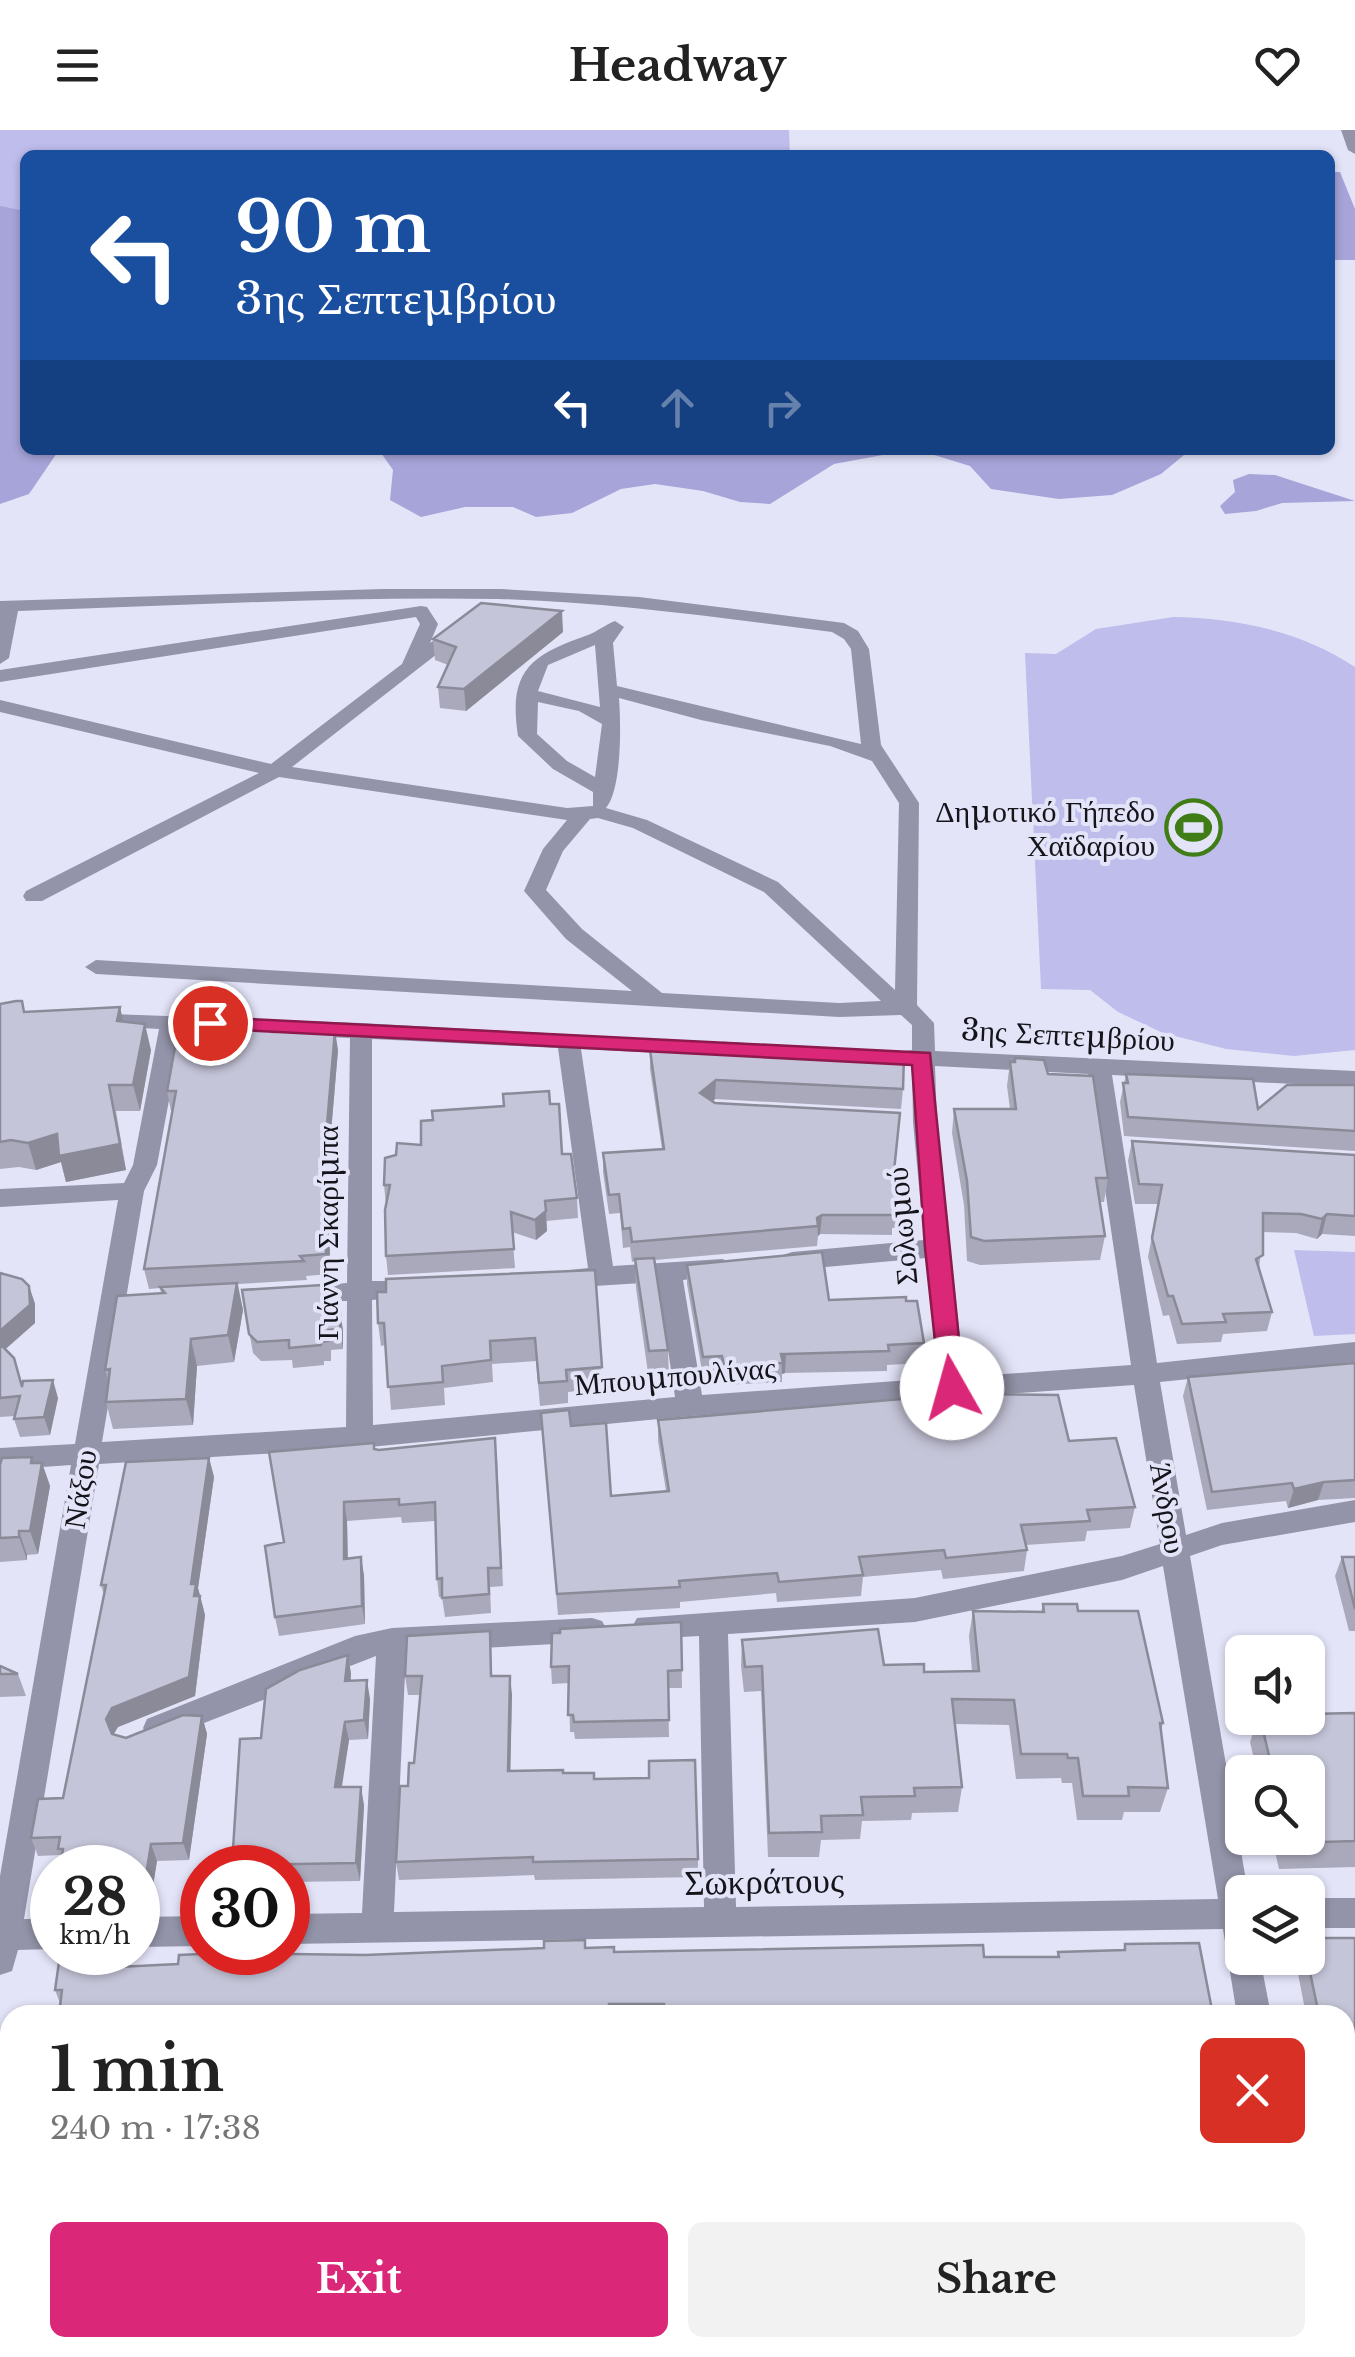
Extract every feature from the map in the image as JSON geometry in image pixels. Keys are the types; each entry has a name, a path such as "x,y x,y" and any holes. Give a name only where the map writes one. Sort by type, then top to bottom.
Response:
{"street":[{"path":"1348,130 1355,150"},
{"path":"34,896 260,782 501,594"},
{"path":"0,658 5,606 501,594 640,602 837,627 851,635 860,649 871,745 909,803 906,1007"},
{"path":"640,602 604,643 612,721 604,790 591,813 553,849 534,890 574,934 655,998"},
{"path":"0,676 421,612 429,624 409,668"},
{"path":"604,790 560,765 528,736 526,694 533,667 547,654 612,632"},
{"path":"608,688 702,714 834,740 878,758"},
{"path":"526,694 585,706 612,721"},
{"path":"0,706 274,770 496,804 591,813 659,831 772,888 880,991 906,1007"},
{"path":"96,967 839,1010 906,1007"},
{"name":"Σολωμού","path":"906,1007 923,1023 916,1122 952,1388"},
{"path":"76,1018 765,1051"},
{"name":"Νάξου","path":"2,1943 37,1764 86,1453 120,1304 132,1191 145,1165 172,1022"},
{"name":"Γιάννη Σκαρίμπα","path":"358,1436 362,1030"},
{"path":"569,1042 602,1276"},
{"name":"3ης Σεπτεμβρίου","path":"883,1056 1355,1079"},
{"name":"Άνδρου","path":"1099,1066 1120,1149 1145,1374 1232,1875"},
{"path":"0,1198 132,1191"},
{"path":"546,1280 668,1273 936,1248"},
{"path":"668,1273 690,1406"},
{"path":"263,1297 452,1286"},
{"name":"Μπουμπουλίνας","path":"0,1459 358,1436 690,1406 1145,1374 1355,1352"},
{"path":"130,1739 355,1648 392,1640 915,1610 1122,1568 1222,1534 1355,1511"},
{"path":"713,1624 720,1922"},
{"path":"377,1927 392,1640"},
{"path":"1325,1913 1355,1913"},
{"name":"Σωκράτους","path":"310,1929 1225,1914"},
{"path":"2,1943 30,1938"},
{"path":"1247,1975 1252,2005"}],"shaded area":[{"path":"0,130 789,130 790,150 20,150 20,360 0,386"},
{"path":"1335,172 1340,172 1355,209 1355,260 1335,260"},
{"path":"0,206 20,210 20,455 56,455 29,494 0,504"},
{"path":"382,455 883,455 834,464 770,504 740,502 703,491 655,484 621,489 572,513 536,517 513,507 465,507 421,517 390,500 393,470"},
{"path":"934,455 1184,455 1161,474 1112,495 1059,499 991,489 970,466"},
{"path":"1249,474 1275,475 1355,501 1282,503 1225,514 1220,506 1235,492 1233,480"},
{"name":"Δημοτικό Γήπεδο Χαϊδαρίου","path":"1173,617 1221,620 1268,629 1313,644 1355,667 1355,1050 1294,1056 1226,1049 1163,1033 1118,1012 1090,990 1041,989 1025,653 1056,654 1096,629"},
{"path":"1294,1250 1355,1252 1355,1334 1314,1336"}],"building":[{"path":"481,603 562,611 464,689 438,687 456,647 433,639"},
{"path":"22,1001 24,1012 120,1007 117,1021 145,1024 133,1085 109,1085 120,1144 59,1156 57,1134 28,1143 0,1142 0,1004"},
{"path":"199,1023 269,1023 268,1030 272,1032 335,1030 326,1137 326,1254 300,1256 304,1261 144,1269 176,1091 167,1091 178,1031 197,1031"},
{"path":"702,1045 891,1052 904,1056 903,1089 716,1080 700,1093 715,1103 900,1113 894,1171 906,1171 909,1209 893,1209 894,1215 822,1215 817,1218 818,1226 632,1242 630,1228 623,1229 619,1194 609,1195 603,1153 664,1149 650,1050 701,1050"},
{"path":"1015,1058 1044,1060 1048,1074 1093,1076 1108,1178 1096,1178 1105,1236 984,1241 971,1237 967,1181 954,1109 1016,1109 1010,1062 1015,1062"},
{"path":"1126,1074 1253,1079 1258,1109 1287,1085 1355,1085 1355,1131 1128,1117 1123,1083 1128,1083"},
{"path":"549,1091 550,1104 559,1104 562,1154 571,1154 577,1198 545,1201 546,1211 535,1220 511,1212 514,1249 386,1256 385,1210 390,1185 384,1185 385,1158 396,1155 397,1143 421,1145 421,1121 433,1120 432,1111 504,1106 503,1094"},
{"path":"1132,1141 1355,1155 1355,1216 1327,1214 1322,1219 1263,1213 1263,1255 1256,1259 1272,1312 1223,1314 1226,1322 1182,1324 1173,1296 1168,1296 1152,1238 1162,1185 1139,1184"},
{"path":"822,1252 829,1300 906,1297 906,1301 917,1301 924,1343 888,1345 889,1351 781,1354 783,1363 724,1366 722,1356 703,1357 687,1265"},
{"path":"654,1258 668,1350 649,1351 635,1259"},
{"path":"595,1270 602,1367 566,1370 567,1381 539,1383 535,1338 490,1341 491,1360 442,1366 443,1382 388,1387 384,1323 378,1323 377,1292 386,1292 386,1279"},
{"path":"0,1273 22,1279 29,1286 30,1305 0,1331"},
{"path":"237,1283 228,1335 191,1339 186,1399 106,1402 110,1369 105,1370 117,1296 165,1293 160,1287"},
{"path":"322,1285 326,1300 332,1299 340,1311 340,1329 328,1330 328,1341 289,1348 289,1340 257,1342 249,1334 242,1290"},
{"path":"0,1344 14,1358 22,1387 23,1381 53,1380 44,1417 14,1419 20,1396 0,1398"},
{"path":"1355,1363 1355,1480 1294,1489 1292,1483 1212,1492 1188,1377"},
{"path":"960,1394 1058,1395 1069,1441 1116,1438 1135,1507 1087,1510 1090,1521 1021,1525 1027,1550 946,1558 944,1550 859,1557 863,1575 779,1582 777,1573 679,1581 680,1587 557,1594 541,1413 569,1410 571,1426 606,1423 611,1496 669,1491 658,1420"},
{"path":"495,1438 501,1568 488,1568 489,1594 442,1598 442,1578 437,1579 435,1502 344,1502 344,1559 361,1557 362,1606 275,1617 265,1546 284,1542 269,1452 374,1443 374,1449 379,1450"},
{"path":"32,1457 31,1463 42,1463 30,1531 19,1531 19,1537 0,1538 2,1458"},
{"path":"209,1458 191,1584 196,1584 194,1596 200,1596 189,1677 112,1708 106,1719 112,1734 126,1738 183,1715 202,1716 183,1843 59,1845 60,1837 31,1838 38,1799 63,1798 106,1585 101,1585 126,1462"},
{"path":"1342,1557 1355,1557 1355,1609"},
{"path":"1043,1604 1077,1604 1078,1611 1138,1611 1163,1723 1168,1788 1128,1787 1129,1796 1083,1796 1078,1758 1068,1758 1067,1754 1021,1754 1014,1700 952,1699 962,1787 914,1788 915,1796 861,1797 863,1815 821,1816 822,1832 769,1833 762,1666 745,1667 742,1640 878,1629 884,1665 924,1664 924,1672 979,1671 973,1611 1044,1612"},
{"path":"681,1622 682,1670 668,1671 669,1720 574,1722 573,1715 568,1715 569,1666 551,1667 552,1633 560,1633 560,1629"},
{"path":"490,1631 491,1676 510,1676 508,1771 563,1770 594,1773 594,1779 649,1778 649,1761 695,1760 698,1859 533,1862 533,1857 396,1862 400,1786 408,1786 409,1763 414,1763 422,1676 405,1676 407,1636"},
{"path":"348,1655 345,1681 367,1680 364,1720 345,1722 335,1787 361,1787 356,1863 310,1864 310,1845 233,1845 240,1739 261,1738 266,1689 300,1670"},
{"path":"0,1666 18,1674 0,1674"},
{"path":"1355,1713 1355,1841 1325,1842 1325,1755 1269,1755 1264,1735 1325,1735 1325,1714"},
{"path":"1325,1938 1355,1938 1355,2005 1317,2005 1311,1975 1325,1975"},
{"path":"585,1940 585,1948 614,1947 614,1952 983,1945 984,1957 1059,1957 1058,1952 1125,1950 1125,1944 1199,1943 1211,2005 60,2005 62,1990 55,1990 57,1975 160,1975 160,1965 178,1964 179,1955 180,1975 310,1975 310,1954 544,1948 544,1941"}],"place":[{"name":"Δημοτικό Γήπεδο Χαϊδαρίου","path":"1194,828"}],"route":[{"path":"210,1023 922,1058 936,1248 952,1388"}]}
